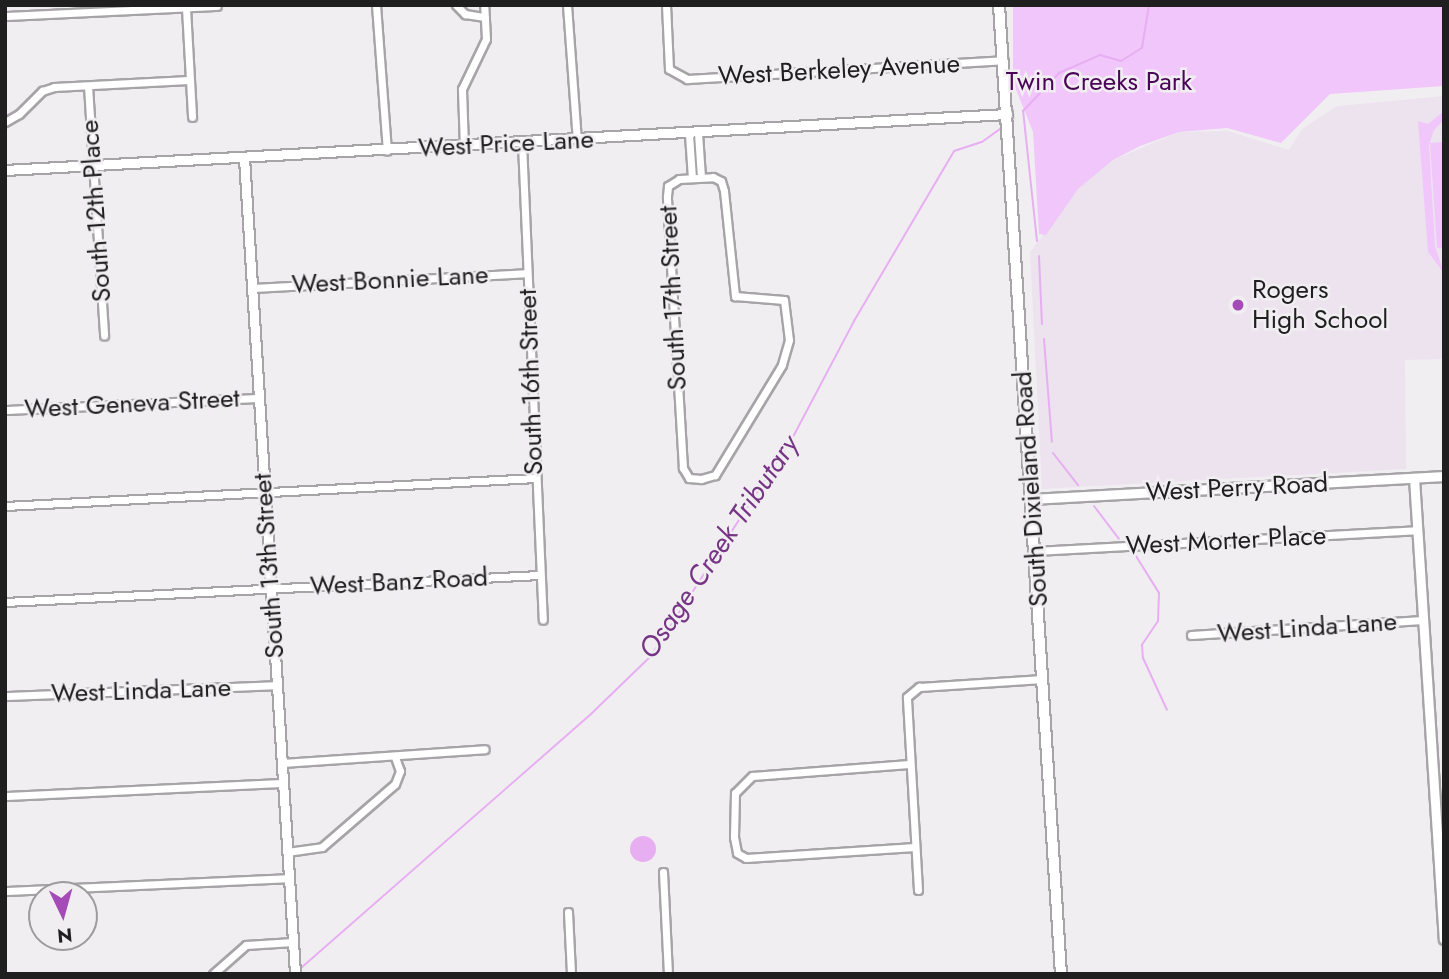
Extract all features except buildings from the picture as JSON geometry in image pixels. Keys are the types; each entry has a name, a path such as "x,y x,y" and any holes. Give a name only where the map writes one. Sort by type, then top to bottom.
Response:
{"main road":[{"name":"South Dixieland Road","path":"999,5 1061,974"}],"street":[{"path":"376,5 387,151"},
{"path":"456,5 466,14 485,17"},
{"path":"464,146 463,83 484,47 484,5"},
{"path":"567,5 577,140"},
{"name":"West Berkeley Avenue","path":"666,5 669,69 676,76 688,79 1003,60"},
{"path":"5,16 217,6"},
{"path":"186,8 192,117"},
{"path":"5,122 19,114 42,91 189,80"},
{"name":"South 12th Place","path":"88,86 104,335"},
{"name":"West Price Lane","path":"5,170 387,151 1007,114"},
{"name":"South 17th Street","path":"693,133 701,177 721,181 724,191 736,296 784,300 789,340 782,365 715,475 689,478 683,468 667,196 668,186 692,178 693,133"},
{"name":"South 16th Street","path":"522,143 543,620"},
{"name":"South 13th Street","path":"244,158 295,974"},
{"path":"692,178 701,177"},
{"name":"West Bonnie Lane","path":"252,288 527,273"},
{"name":"West Geneva Street","path":"5,410 259,398"},
{"name":"West Perry Road","path":"1031,499 1444,476"},
{"path":"5,506 535,478"},
{"path":"1414,478 1444,939"},
{"name":"West Morter Place","path":"1034,551 1417,530"},
{"name":"West Banz Road","path":"5,602 540,575"},
{"name":"West Linda Lane","path":"1191,635 1423,620"},
{"path":"918,890 906,702 911,691 1043,679"},
{"name":"West Linda Lane","path":"5,696 277,685"},
{"path":"282,763 485,749"},
{"path":"288,852 322,847 395,783 400,771 395,757"},
{"path":"909,764 758,774 739,787 733,802 737,853 746,858 915,847"},
{"path":"5,796 283,783"},
{"path":"663,872 668,974"},
{"path":"5,891 289,878"},
{"path":"568,912 571,974"},
{"path":"213,974 246,945 293,942"}],"shaded area":[{"name":"Rogers High School","path":"1444,96 1444,359 1405,360 1406,469 1042,489 1030,252 1077,189 1113,160 1179,132 1228,131 1289,150 1302,129 1337,106"},
{"path":"643,836 652,840 656,849 652,858 643,862 634,858 630,849 634,840"}],"green space":[{"name":"Twin Creeks Park","path":"1013,5 1444,5 1444,86 1330,94 1281,143 1227,128 1179,132 1140,146 1113,160 1078,189 1046,235 1039,234 1033,132 1013,82"},
{"path":"1444,111 1444,120 1434,130 1429,145 1435,247 1444,273 1428,252 1418,121 1428,124"},
{"path":"1444,142 1444,248 1437,248 1430,143"}],"waterway":[{"name":"Osage Creek Tributary","path":"1037,241 1023,111 1059,73 1100,55 1121,61 1142,48 1149,5"},
{"name":"Osage Creek Tributary","path":"301,968 592,713 651,656 794,435 854,321 954,151 982,142 1001,128"},
{"path":"1039,256 1042,324"},
{"path":"1044,339 1052,442"},
{"path":"1053,453 1078,485"},
{"path":"1094,506 1119,539"},
{"path":"1136,556 1159,593 1158,621 1142,645 1143,658 1167,710"}],"place":[{"name":"Rogers High School","path":"1238,305"}]}
